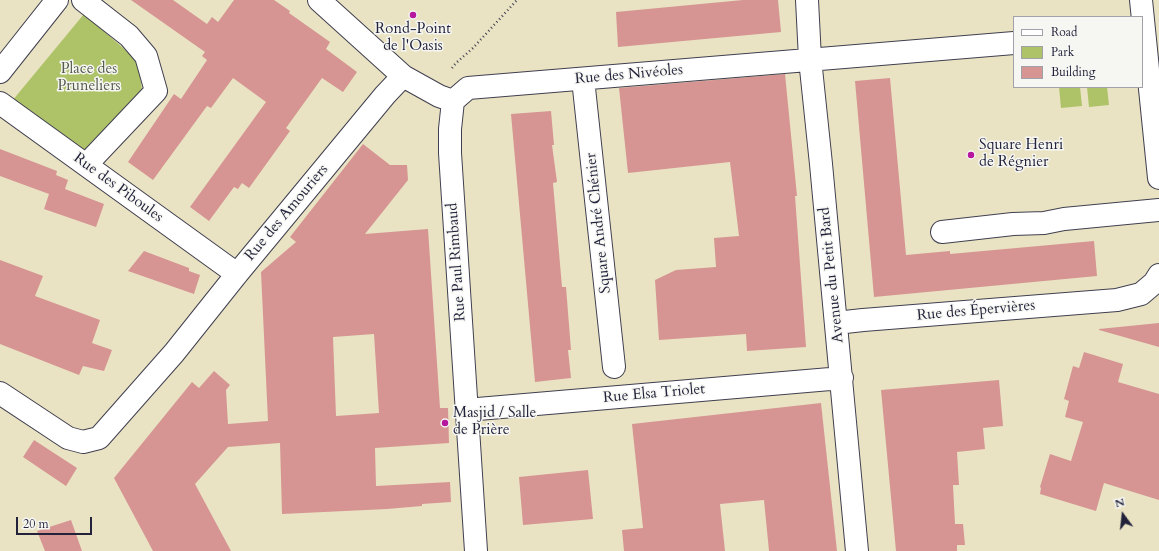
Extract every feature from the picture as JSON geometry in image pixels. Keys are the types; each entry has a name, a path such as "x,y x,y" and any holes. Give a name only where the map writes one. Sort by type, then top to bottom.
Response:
{"street":[{"path":"0,72 57,0"},
{"path":"83,0 129,36 146,56 156,91 86,165"},
{"path":"319,0 403,76 439,96 453,101"},
{"name":"Avenue du Petit Bard","path":"807,0 810,59 822,164 857,551"},
{"path":"1141,0 1148,32 1155,107 1159,178"},
{"path":"810,59 1013,43"},
{"name":"Rue des Nivéoles","path":"453,101 468,88 810,59"},
{"name":"Rue des Amouriers","path":"0,393 68,438 83,442 100,438 174,353 237,274 403,76"},
{"name":"Square André Chénier","path":"583,79 614,367"},
{"name":"Rue Paul Rimbaud","path":"453,101 450,129 450,153 476,551"},
{"name":"Rue des Piboules","path":"0,103 237,274"},
{"path":"942,232 1013,224 1044,223 1159,210"},
{"name":"Rue des Épervières","path":"836,323 1117,300 1141,294 1154,283 1159,275"},
{"name":"Rue Elsa Triolet","path":"466,410 842,378"}],"path":[{"path":"453,101 448,76 456,62 473,48 517,0"}],"green space":[{"name":"Place des Pruneliers","path":"84,14 138,61 142,90 83,152 12,101"},
{"path":"1059,88 1080,88 1082,106 1061,108"},
{"path":"1087,88 1107,88 1109,105 1089,107"}],"building":[{"path":"131,0 173,0 207,24 212,17 218,22 234,0 274,0 290,11 289,13 330,42 326,49 357,72 343,92 322,78 286,128 290,131 249,188 242,183 238,189 234,187 209,221 190,207 266,102 233,78 211,108 207,106 153,180 128,162 174,94 181,99 207,60 202,56 205,52"},
{"path":"743,0 778,0 781,32 618,47 616,12"},
{"path":"785,74 797,196 795,196 806,347 747,351 746,334 659,340 655,280 676,270 716,267 714,238 739,236 730,162 628,173 619,88"},
{"path":"890,78 906,255 950,251 950,254 1094,241 1097,276 874,297 855,81"},
{"path":"551,111 554,145 552,145 557,182 553,183 562,287 566,287 571,350 568,350 571,378 535,382 511,114"},
{"path":"363,144 390,165 407,165 408,180 365,234 428,229 440,408 448,408 449,443 375,448 376,486 450,482 451,502 387,509 282,514 280,443 228,447 195,484 231,551 153,551 114,478 192,382 199,388 214,371 230,385 226,390 228,424 268,421 261,272 296,242 290,237","holes":["374,334 379,413 336,416 333,337"]},
{"path":"0,149 57,171 56,175 68,180 65,189 104,204 96,227 44,209 49,194 0,176"},
{"path":"144,251 189,268 189,271 200,275 194,294 128,271"},
{"path":"0,260 43,276 35,296 100,320 92,343 112,350 104,371 83,366 79,375 0,344"},
{"path":"1159,323 1159,347 1099,330 1099,329"},
{"path":"1084,352 1123,364 1118,382 1159,394 1159,500 1104,483 1096,511 1040,494 1040,487 1050,454 1071,461 1083,422 1065,417 1069,401 1064,399 1073,366 1079,368"},
{"path":"999,380 1003,426 983,428 985,449 957,452 959,485 953,485 955,524 963,524 965,545 957,545 957,551 896,551 881,390"},
{"path":"821,403 837,551 769,551 764,500 720,504 725,551 624,551 622,530 643,528 632,424"},
{"path":"34,440 77,468 66,486 23,457"},
{"path":"588,470 593,519 523,525 519,477"},
{"path":"71,520 82,551 45,551 37,531"}],"place":[{"name":"Rond-Point de l'Oasis","path":"413,15"},
{"name":"Square Henri de Régnier","path":"971,155"},
{"name":"Masjid / Salle de Prière","path":"445,423"}]}
